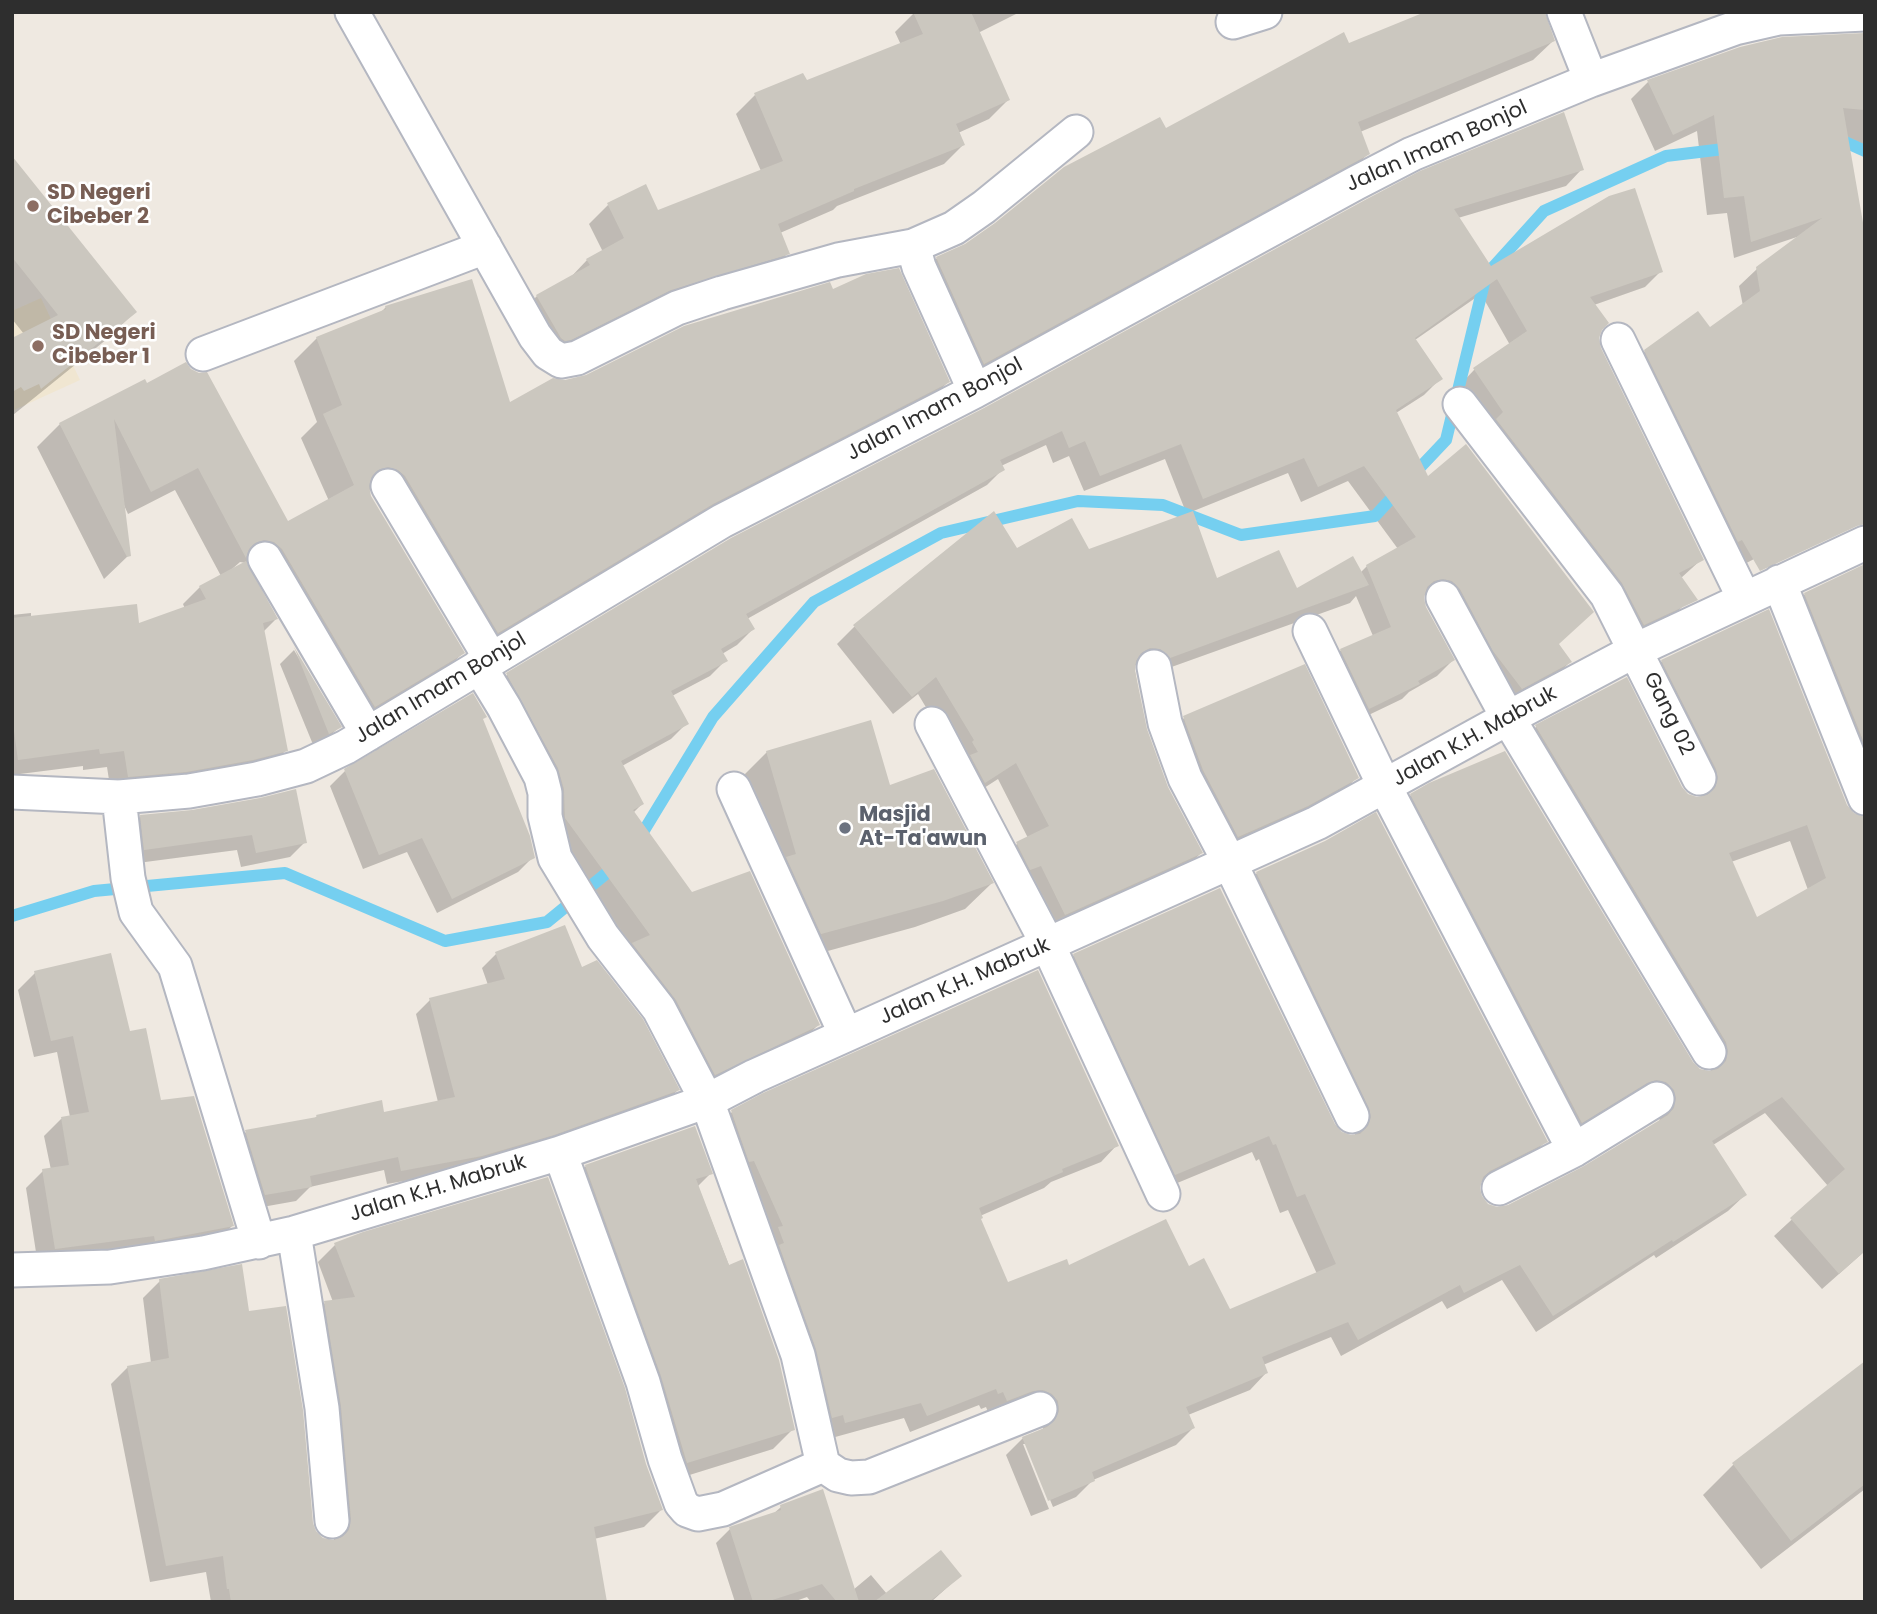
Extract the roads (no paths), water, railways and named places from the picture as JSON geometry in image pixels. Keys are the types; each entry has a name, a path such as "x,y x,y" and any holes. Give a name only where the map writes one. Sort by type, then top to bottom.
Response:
{"street":[{"path":"352,12 535,336 548,353 561,361 577,358 677,309 722,293 838,260 913,246 954,228 1076,132"},
{"path":"1233,22 1265,12"},
{"path":"1564,12 1591,80"},
{"name":"Jalan Imam Bonjol","path":"12,792 119,797 189,791 306,766 368,734 722,522 975,391 1378,171 1462,132 1591,80 1735,28 1779,18 1865,14"},
{"path":"913,246 919,267 975,391"},
{"path":"203,354 485,247"},
{"path":"1618,340 1744,598"},
{"name":"Gang 02","path":"1460,404 1607,595 1699,778"},
{"path":"388,485 485,663 504,707 541,777 545,793 545,816 555,858 603,937 659,1009 707,1101 798,1355 822,1465 838,1475 869,1478 1040,1409"},
{"name":"Jalan K.H. Mabruk","path":"12,1270 110,1267 294,1234 559,1153 707,1101 846,1035 1317,823 1636,650 1865,543"},
{"path":"265,559 368,734"},
{"path":"1779,582 1865,798"},
{"path":"1443,597 1508,718 1709,1052"},
{"path":"1310,631 1385,787 1574,1150"},
{"path":"1154,667 1165,723 1185,778 1230,863 1352,1116"},
{"path":"932,724 1048,945 1163,1194"},
{"path":"734,789 846,1035"},
{"path":"119,797 128,878 136,912 175,966 259,1242"},
{"path":"1499,1188 1574,1150 1657,1098"},
{"path":"559,1153 643,1382 681,1503 687,1510 698,1514 723,1509 822,1465"},
{"path":"294,1234 322,1408 332,1521"}],"waterway":[{"path":"1834,137 1865,151"},
{"path":"1411,477 1446,440 1486,275 1544,211 1666,156 1732,148"},
{"path":"637,842 713,717 814,602 941,533 1078,501 1163,505 1241,535 1375,516 1399,490"},
{"path":"12,916 94,891 285,873 445,941 547,922 619,863"}],"place":[{"name":"SD Negeri Cibeber 2","path":"33,206"},
{"name":"SD Negeri Cibeber 1","path":"38,346"},
{"name":"Masjid At-Ta'awun","path":"845,828"}]}
